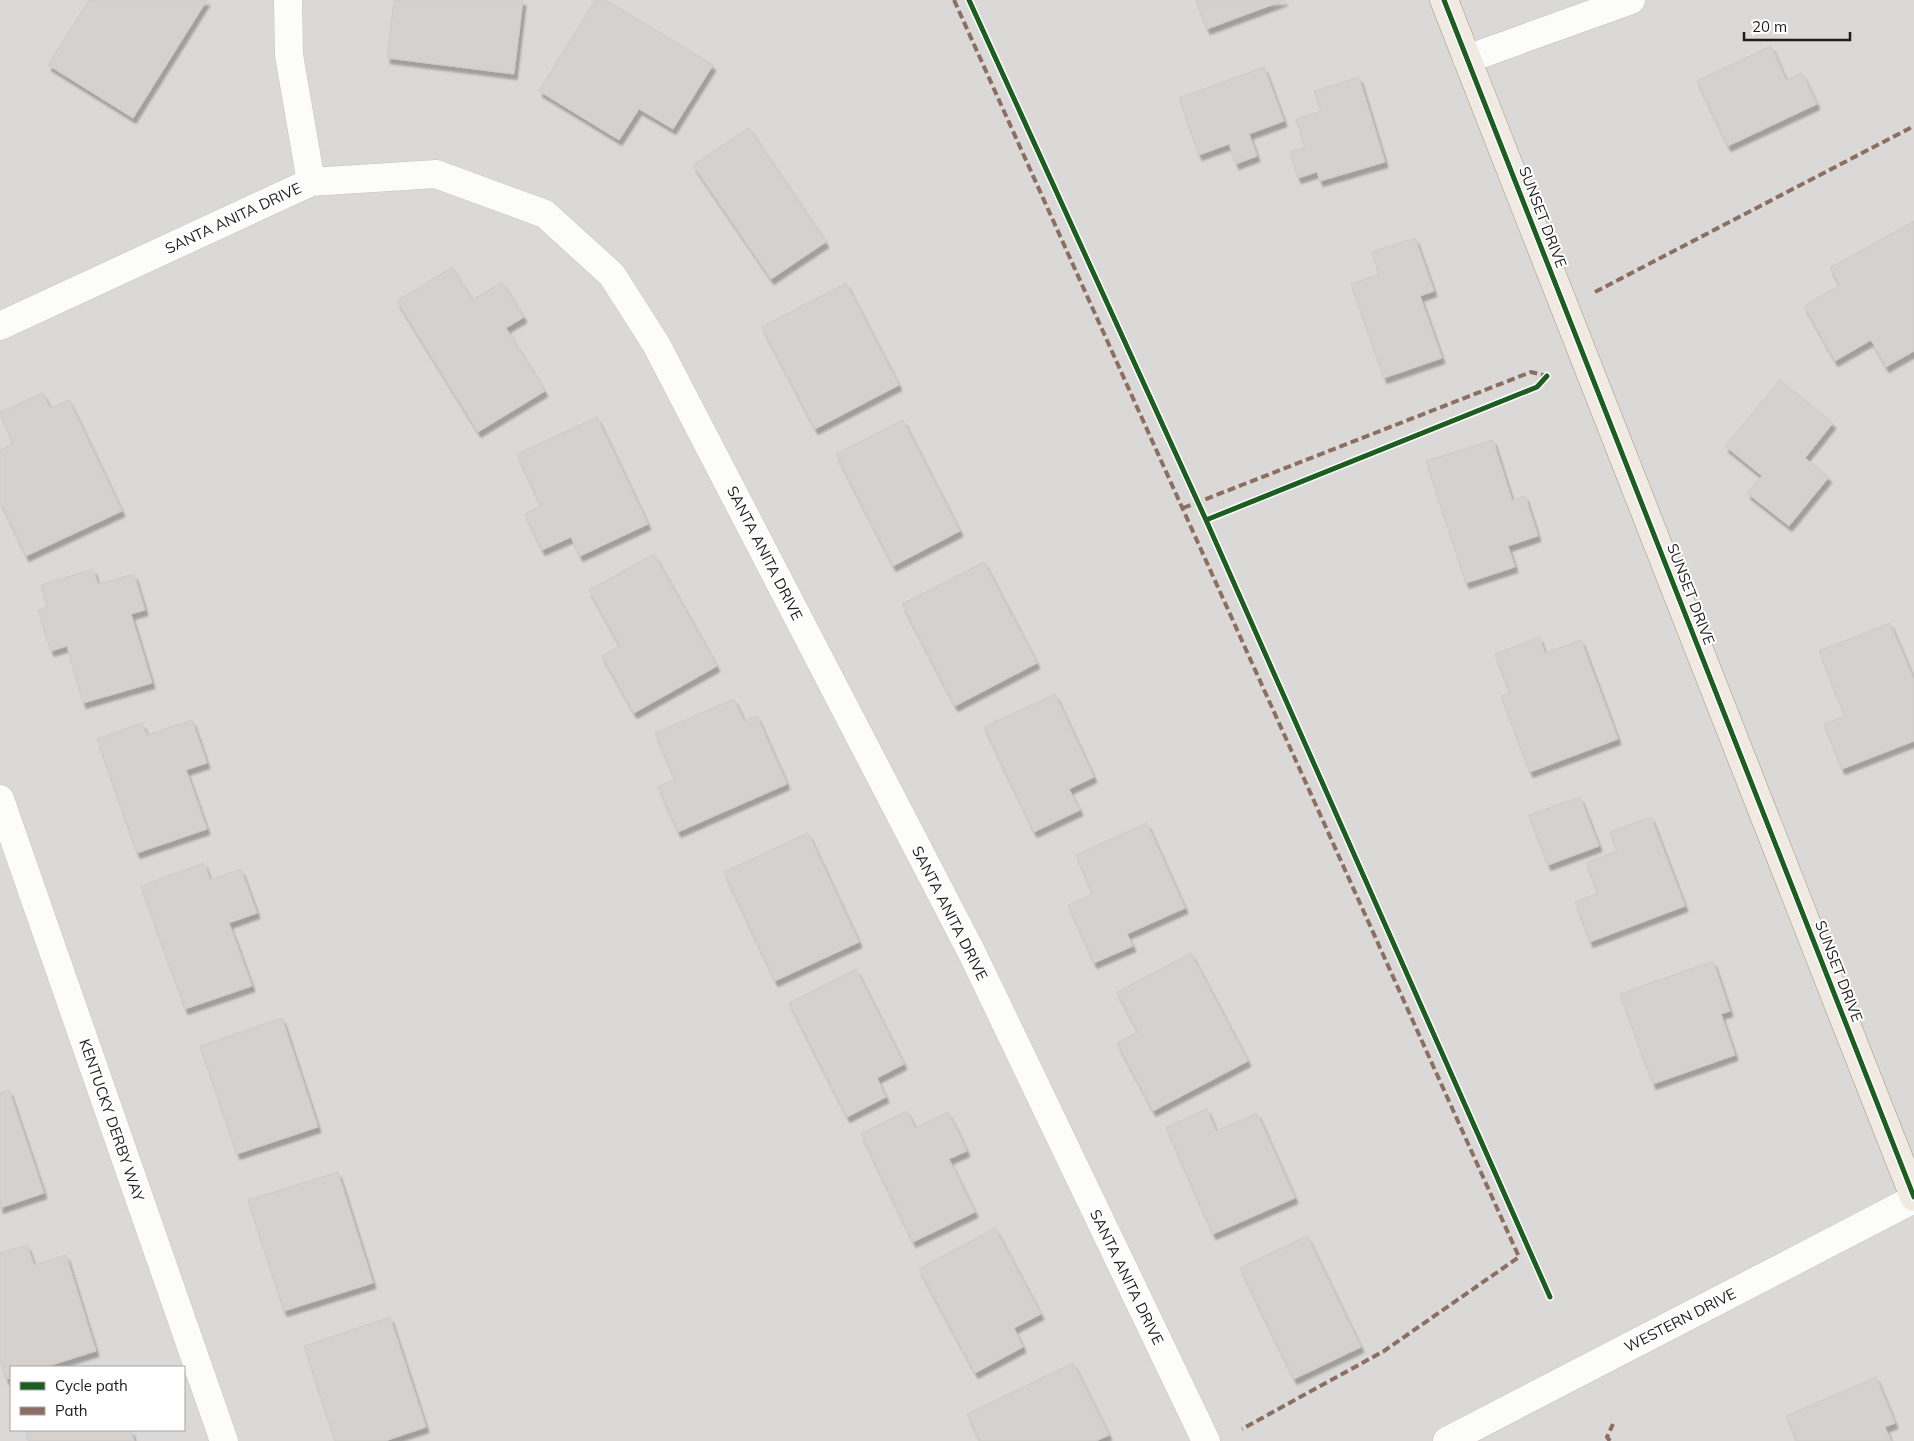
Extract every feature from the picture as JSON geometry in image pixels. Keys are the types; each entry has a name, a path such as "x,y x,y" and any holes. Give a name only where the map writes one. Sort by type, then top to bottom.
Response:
{"main road":[{"name":"SUNSET DRIVE","path":"1444,0 1914,1198"}],"street":[{"path":"288,0 290,55 311,182"},
{"path":"1467,59 1631,0"},
{"name":"SANTA ANITA DRIVE","path":"0,326 311,182 436,174 545,214 612,275 656,344 972,954 1206,1441"},
{"name":"KENTUCKY DERBY WAY","path":"0,799 224,1441"},
{"name":"WESTERN DRIVE","path":"1447,1441 1914,1198"}],"shaded area":[{"path":"0,0 1914,0 1914,1441 0,1441"}],"building":[{"path":"89,0 207,0 133,118 48,65"},
{"path":"394,0 523,0 514,74 387,58"},
{"path":"595,0 606,0 713,65 673,129 639,109 619,140 539,91"},
{"path":"1196,0 1285,0 1207,29"},
{"path":"1771,46 1786,80 1802,73 1817,104 1728,146 1697,81"},
{"path":"1264,67 1284,121 1249,134 1257,156 1236,164 1229,144 1199,155 1179,98"},
{"path":"1359,77 1385,162 1320,181 1317,172 1298,178 1290,152 1305,147 1296,119 1321,111 1314,91"},
{"path":"749,128 826,242 771,279 693,165"},
{"path":"1914,221 1914,351 1886,367 1871,340 1835,361 1804,306 1840,285 1830,268"},
{"path":"1415,238 1434,291 1420,296 1442,358 1384,378 1351,284 1379,274 1372,252"},
{"path":"452,267 472,300 502,282 524,317 506,328 545,391 478,432 397,301"},
{"path":"846,283 899,385 815,429 762,327"},
{"path":"1780,380 1833,423 1805,458 1829,477 1789,526 1747,493 1762,476 1725,446"},
{"path":"43,393 50,408 69,400 122,511 26,556 0,501 0,450 13,444 0,412"},
{"path":"597,417 648,524 580,556 571,537 542,550 525,514 541,506 517,454"},
{"path":"903,420 960,531 893,566 836,454"},
{"path":"1493,440 1512,500 1525,496 1538,536 1508,546 1515,567 1466,583 1426,461"},
{"path":"654,554 717,666 634,713 602,656 620,646 589,590"},
{"path":"984,562 1037,663 955,706 902,604"},
{"path":"93,569 98,584 134,574 145,610 131,614 152,683 83,703 67,646 51,651 38,610 47,607 41,585"},
{"path":"1890,623 1914,680 1914,741 1842,769 1824,724 1845,716 1819,651"},
{"path":"1539,637 1545,653 1581,640 1618,739 1530,772 1501,696 1510,693 1495,654"},
{"path":"1055,694 1094,777 1069,789 1080,810 1034,832 984,727"},
{"path":"734,699 744,721 757,716 787,784 678,832 658,787 675,779 655,733"},
{"path":"192,720 207,763 186,770 207,829 137,853 97,739 142,723 147,735"},
{"path":"1580,797 1599,846 1548,865 1529,815"},
{"path":"1651,817 1685,906 1590,942 1575,902 1598,893 1586,863 1617,851 1610,832"},
{"path":"1147,823 1185,908 1127,934 1133,946 1094,963 1068,905 1093,894 1076,855"},
{"path":"808,833 859,942 775,981 724,872"},
{"path":"204,863 210,880 241,869 257,913 229,923 252,986 185,1009 141,886"},
{"path":"1191,953 1248,1061 1153,1111 1117,1043 1138,1032 1117,992"},
{"path":"1713,961 1730,1011 1721,1014 1735,1055 1653,1084 1620,994"},
{"path":"856,969 904,1064 877,1078 886,1097 847,1117 789,1003"},
{"path":"282,1018 318,1127 237,1154 200,1046"},
{"path":"9,1090 44,1193 0,1208 0,1093"},
{"path":"1207,1109 1216,1131 1257,1113 1295,1198 1213,1234 1166,1127"},
{"path":"907,1111 915,1128 948,1112 967,1151 949,1159 975,1212 913,1242 861,1134"},
{"path":"338,1172 373,1283 284,1311 248,1200"},
{"path":"995,1228 1041,1314 1014,1328 1023,1347 975,1373 919,1269"},
{"path":"1307,1236 1361,1347 1294,1379 1240,1268"},
{"path":"27,1245 34,1265 66,1255 96,1351 48,1366 10,1366 10,1378 6,1379 0,1359 0,1253"},
{"path":"390,1317 426,1427 385,1441 335,1441 304,1346"},
{"path":"1073,1363 1109,1435 1096,1441 980,1441 967,1414"},
{"path":"1876,1377 1895,1423 1885,1427 1891,1441 1797,1441 1786,1416"},
{"path":"25,1431 131,1431 134,1441 29,1441"}],"marked path":[{"path":"954,0 1519,1257 1384,1351 1242,1429"},
{"path":"1595,292 1914,126"},
{"path":"1183,508 1531,372 1547,376"},
{"path":"1610,1441 1607,1437 1613,1424"}],"cycle path":[{"path":"969,0 1206,520 1550,1297"},
{"path":"1444,0 1914,1197"},
{"path":"1206,520 1537,387 1547,376"}]}
